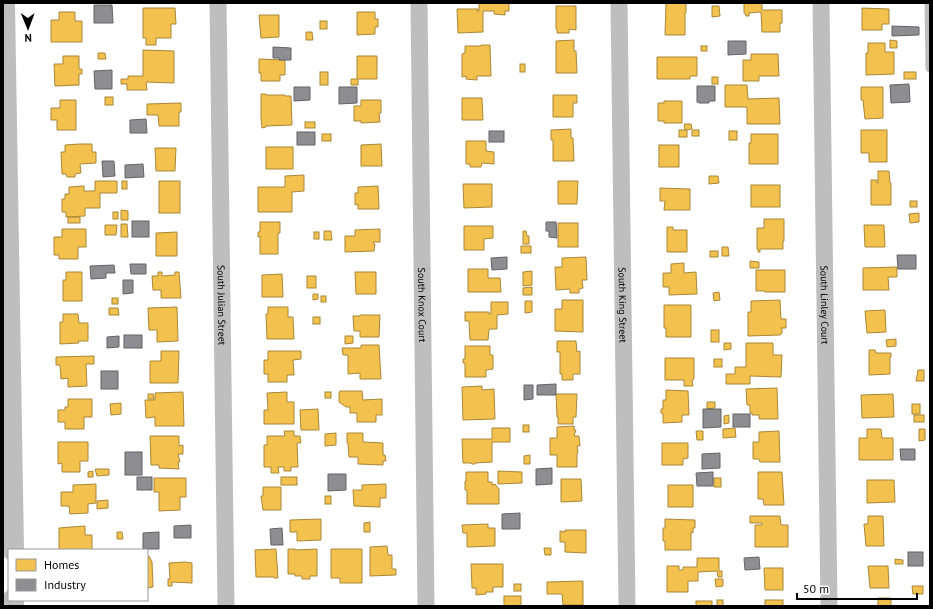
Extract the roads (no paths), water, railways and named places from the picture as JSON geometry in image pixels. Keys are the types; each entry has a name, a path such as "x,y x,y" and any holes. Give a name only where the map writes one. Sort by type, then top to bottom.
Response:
{"street":[{"path":"4,3 12,549"},
{"name":"South Julian Street","path":"218,3 226,606"},
{"name":"South Knox Court","path":"419,3 426,606"},
{"name":"South King Street","path":"619,3 627,606"},
{"name":"South Linley Court","path":"821,3 829,606"}],"lane":[{"path":"929,3 930,68"}]}
